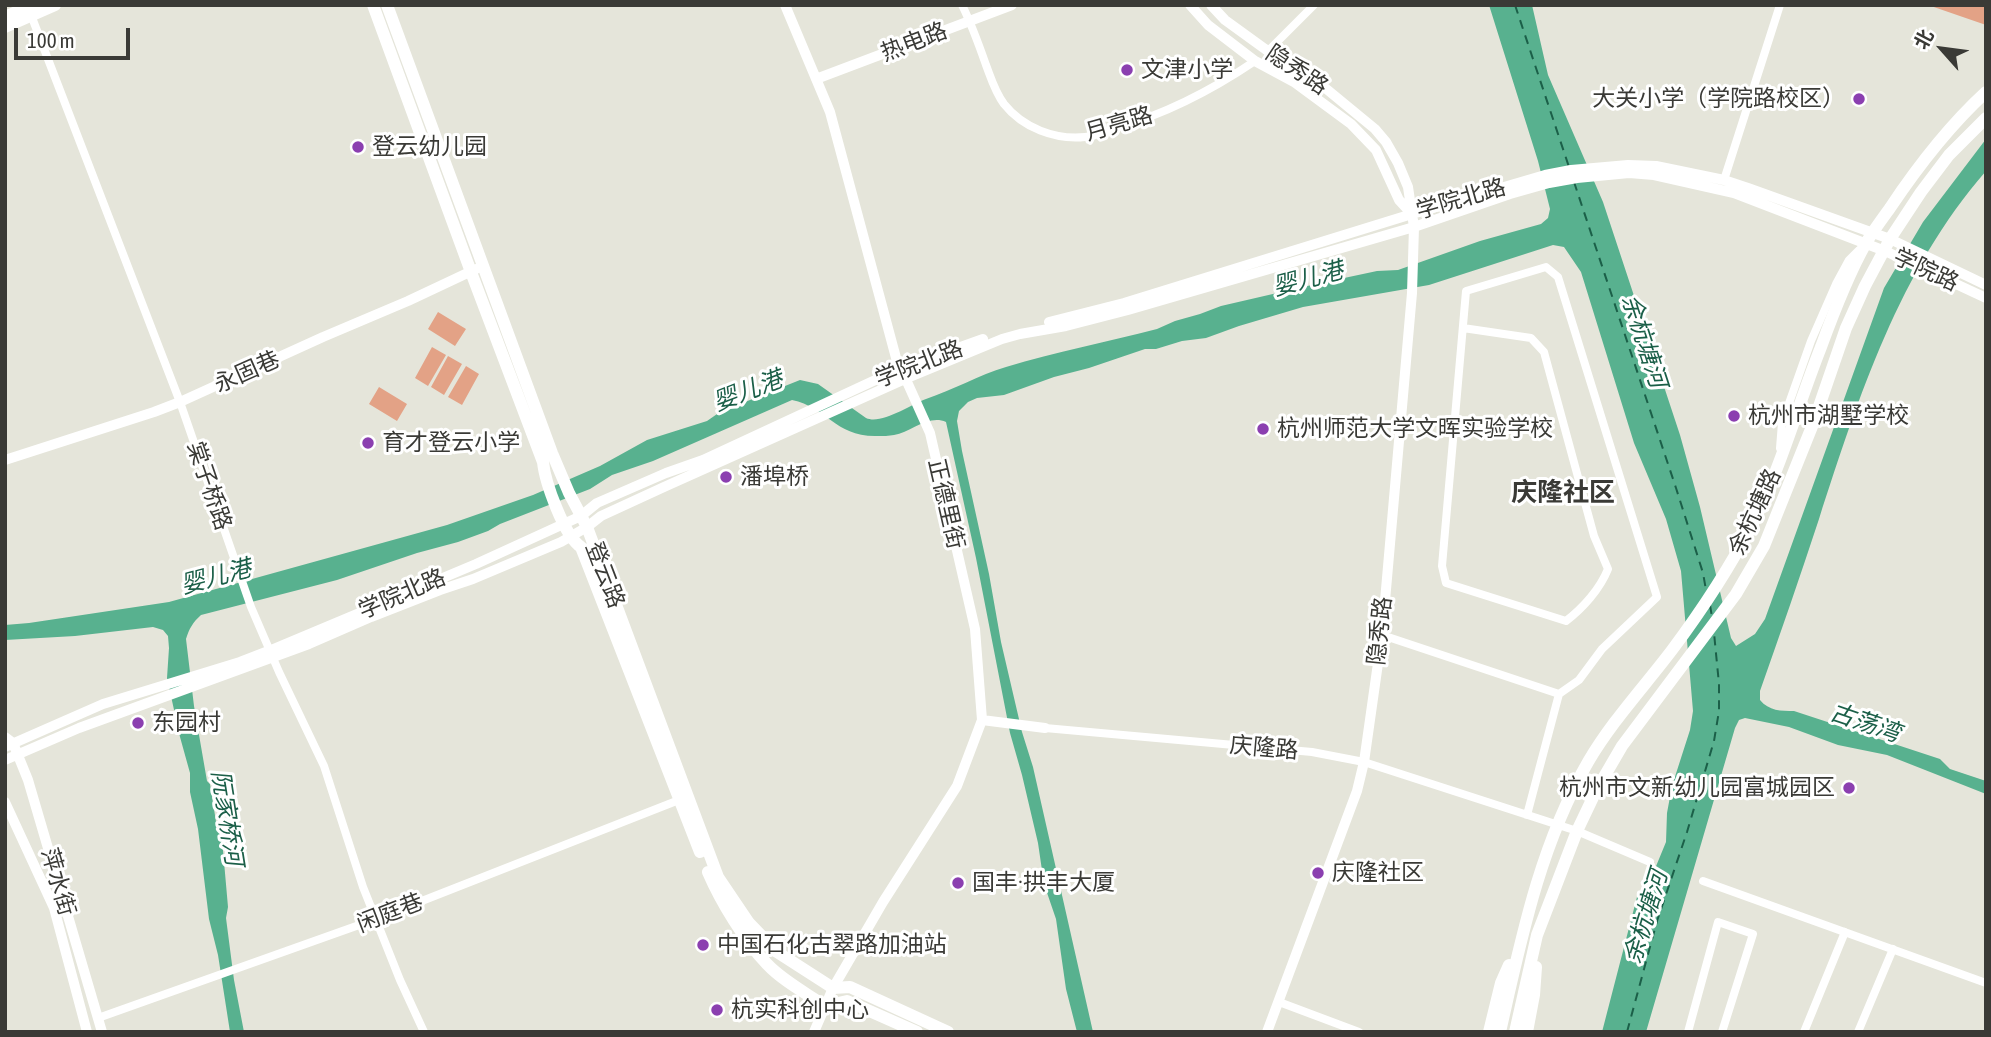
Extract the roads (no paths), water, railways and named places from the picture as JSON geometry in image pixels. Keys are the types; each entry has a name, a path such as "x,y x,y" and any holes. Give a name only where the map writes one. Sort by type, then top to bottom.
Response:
{"main road":[{"path":"5,17 55,5"},
{"name":"登云路","path":"373,5 556,464 584,522 718,877 763,940 789,962 833,988 850,987 948,1032"},
{"name":"登云路","path":"387,5 543,462 544,477 570,536 574,543 581,547 717,892 767,965 825,1006"},
{"name":"正德里街","path":"785,5 830,112 904,377 930,433 975,629 982,720 957,786 883,902 833,988 814,1032"},
{"name":"热电路","path":"816,79 1012,5"},
{"name":"隐秀路","path":"1190,5 1208,25 1255,61 1294,82 1351,124 1376,150 1399,200 1412,214"},
{"name":"隐秀路","path":"1211,5 1225,20 1324,87 1375,129 1398,163 1408,187 1414,227 1412,293 1381,635 1364,762 1357,791 1266,1032"},
{"path":"5,27 32,10"},
{"name":"余杭塘路","path":"1489,1032 1501,983 1522,932 1557,825 1573,791 1616,720 1673,649 1727,571 1748,532 1765,498 1821,346 1869,238 1910,177 1965,111 1986,92"},
{"name":"余杭塘路","path":"1515,1032 1537,935 1577,831 1597,789 1622,746 1736,594 1763,546 1813,424 1846,328 1865,286 1921,192 1949,155 1986,118"},
{"name":"学院北路","path":"272,654 564,523 584,522 601,516 844,400 975,349 1020,334 1066,326 1128,310 1414,227 1545,175 1571,170 1656,166 1724,180 1869,238"},
{"name":"学院北路","path":"1628,169 1734,193 1869,238"},
{"name":"学院北路","path":"904,377 1008,331 1124,303 1412,214 1509,190"},
{"name":"学院路","path":"1869,238 1888,245 1908,247 1986,285"},
{"name":"学院路","path":"1888,245 1902,259 1986,298"},
{"name":"永固巷","path":"5,460 180,402 477,269"},
{"name":"学院北路","path":"5,760 10,745 272,654 473,579 561,542 584,522"},
{"name":"庆隆路","path":"982,720 1045,728"},
{"name":"萍水街","path":"10,745 28,780 102,1032"},
{"name":"萍水街","path":"5,802 54,908 87,1032"},
{"name":"余杭塘路","path":"1500,1032 1522,932"},
{"name":"余杭塘路","path":"1527,1032 1534,995 1537,935"},
{"path":"825,1006 847,1002 917,1032"}],"street":[{"name":"月亮路","path":"962,5 1003,102 1025,124 1066,137 1087,137 1181,104 1220,85 1255,61"},
{"path":"1268,51 1314,5"},
{"path":"1724,180 1780,5"},
{"name":"棠子桥路","path":"32,10 180,402 251,607 324,766 363,887 424,1032"},
{"path":"1463,328 1531,338 1544,352 1594,536 1608,569 1603,581 1566,621 1446,583 1442,566 1466,291 1546,267 1558,277 1657,597 1602,649 1579,680 1559,694 1527,815"},
{"path":"1381,635 1559,694"},
{"name":"庆隆路","path":"1045,728 1312,752 1364,762 1577,831 1650,862"},
{"name":"闲庭巷","path":"98,1018 376,919 679,800"},
{"path":"1703,881 1986,983"},
{"path":"1688,1032 1718,922 1753,934 1722,1032"},
{"path":"1804,1032 1845,932"},
{"path":"1858,1032 1893,949"},
{"path":"1279,1002 1359,1032"}],"water":[{"name":"余杭塘河","path":"1489,5 1532,5 1548,75 1603,202 1680,435 1731,638 1736,646 1755,634 1765,619 1884,288 1923,222 1986,139 1986,171 1955,210 1929,250 1905,293 1866,381 1760,691 1760,700 1771,708 1794,711 1940,759 1950,769 1986,781 1986,794 1887,755 1838,745 1789,727 1745,718 1739,720 1646,1032 1602,1032 1637,897 1652,876 1666,842 1672,786 1690,730 1693,711 1681,571 1666,519 1634,443 1581,272 1564,247 1553,245 1429,285 1303,307 1206,338 1145,349 1004,395 977,398 959,411 957,421 962,451 1001,642 1033,767 1093,1032 1077,1032 1066,989 1056,919 1044,884 1038,843 1010,733 946,422 933,420 892,435 863,435 851,432 814,409 792,400 653,461 612,475 590,489 488,531 337,580 201,615 196,620 186,639 207,781 210,784 217,828 222,839 228,907 226,918 244,1032 230,1032 218,955 209,919 198,829 190,792 190,773 167,678 168,636 163,630 153,627 75,636 5,640 5,625 169,602 447,525 533,495 600,466 647,440 707,421 720,412 800,380 818,384 866,418 879,419 1006,367 1157,329 1221,306 1377,271 1398,270 1480,241 1541,224 1548,218 1550,209 1538,161"}],"place":[{"name":"文津小学","path":"1127,70"},
{"name":"大关小学（学院路校区）","path":"1859,99"},
{"name":"登云幼儿园","path":"358,147"},
{"name":"杭州市湖墅学校","path":"1734,416"},
{"name":"杭州师范大学文晖实验学校","path":"1263,429"},
{"name":"育才登云小学","path":"368,443"},
{"name":"潘埠桥","path":"726,477"},
{"name":"东园村","path":"138,723"},
{"name":"杭州市文新幼儿园富城园区","path":"1849,788"},
{"name":"庆隆社区","path":"1318,873"},
{"name":"国丰·拱丰大厦","path":"958,883"},
{"name":"中国石化古翠路加油站","path":"703,945"},
{"name":"杭实科创中心","path":"717,1010"}],"district":[{"name":"庆隆社区","path":"1563,493"}],"water label":[{"name":"婴儿港","path":"1308,279"},
{"name":"婴儿港","path":"748,391"},
{"name":"婴儿港","path":"216,577"},
{"name":"古荡湾","path":"1865,723"},
{"name":"阮家桥河","path":"227,818"}]}
